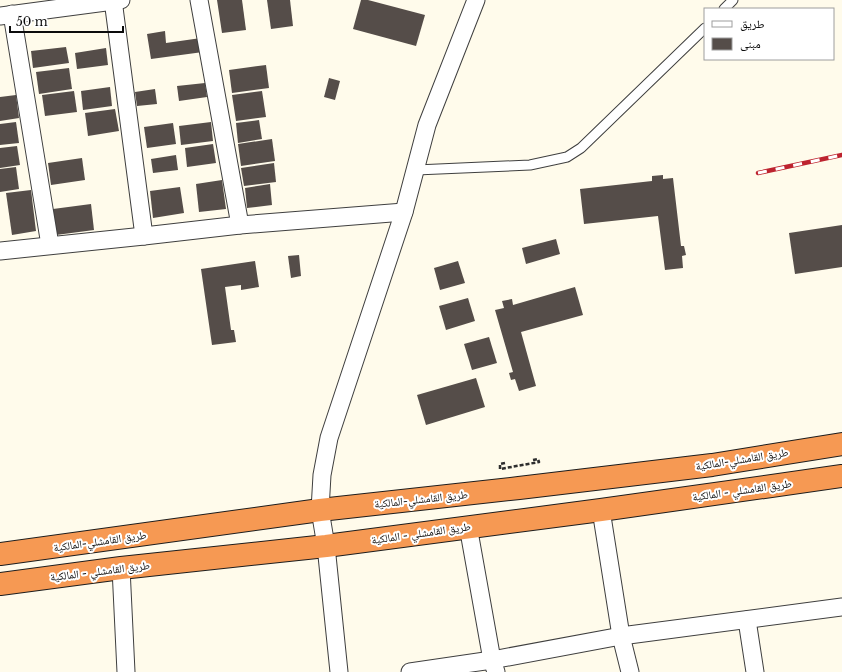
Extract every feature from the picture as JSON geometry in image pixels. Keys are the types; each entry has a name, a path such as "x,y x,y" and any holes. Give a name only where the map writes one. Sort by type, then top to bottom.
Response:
{"highway":[{"name":"طريق القامشلي-المالكية","path":"0,554 320,510 712,465 842,444"},
{"name":"طريق القامشلي - المالكية","path":"0,584 121,568 326,546 468,526 601,510 842,476"}],"street":[{"path":"50,245 6,15 115,0 144,236"},
{"path":"200,0 240,225"},
{"path":"339,672 326,546 320,510 322,475 328,438 404,212 427,125 476,0"},
{"path":"0,251 240,225 404,212"},
{"path":"601,510 621,636 630,672"},
{"path":"468,526 494,666"},
{"path":"121,568 126,672"},
{"path":"410,672 494,666 621,636 842,607"},
{"path":"747,620 755,672"}],"lane":[{"path":"725,8 734,0"},
{"path":"416,170 530,165 567,157 581,148 704,29"}],"path":[{"path":"505,463 500,464 500,468 539,462 538,459 533,460"}],"building":[{"path":"217,0 242,0 246,30 222,33"},
{"path":"267,0 290,0 293,26 271,29"},
{"path":"361,0 368,0 425,15 416,46 353,29"},
{"path":"165,31 166,43 201,38 203,52 151,59 147,34"},
{"path":"66,47 69,63 33,68 31,51"},
{"path":"106,48 108,65 77,69 75,53"},
{"path":"266,65 269,88 232,93 229,70"},
{"path":"69,68 72,89 39,94 36,72"},
{"path":"329,78 340,81 335,100 324,97"},
{"path":"205,83 207,97 179,101 177,86"},
{"path":"110,87 112,106 83,110 81,91"},
{"path":"155,89 157,104 137,106 135,92"},
{"path":"74,91 77,112 45,116 42,95"},
{"path":"262,91 266,117 236,121 232,95"},
{"path":"16,95 19,118 0,121 0,97"},
{"path":"115,109 119,131 88,136 85,113"},
{"path":"259,120 262,139 238,143 236,123"},
{"path":"16,122 19,143 0,145 0,124"},
{"path":"211,122 213,141 181,145 179,126"},
{"path":"173,123 176,144 147,148 144,127"},
{"path":"272,139 275,161 241,166 238,144"},
{"path":"213,144 216,163 187,167 185,148"},
{"path":"17,146 20,165 0,168 0,148"},
{"path":"176,155 178,170 153,173 151,159"},
{"path":"82,158 85,180 51,185 48,163"},
{"path":"274,163 276,182 244,186 241,168"},
{"path":"16,167 19,189 0,192 0,169"},
{"path":"663,175 663,179 673,178 681,246 684,246 686,255 682,256 683,268 665,270 658,216 584,224 580,189 652,181 652,176"},
{"path":"222,180 226,209 199,212 196,184"},
{"path":"270,184 272,205 247,208 245,188"},
{"path":"180,187 184,213 153,218 150,191"},
{"path":"31,190 36,231 12,235 6,193"},
{"path":"91,204 94,230 56,235 53,209"},
{"path":"842,225 842,267 795,274 789,233"},
{"path":"556,239 560,254 526,264 522,248"},
{"path":"299,255 301,276 291,278 288,256"},
{"path":"255,261 259,287 241,290 241,285 225,287 231,330 234,330 236,342 212,345 201,269"},
{"path":"458,261 465,283 440,290 434,268"},
{"path":"575,287 583,315 521,332 536,386 519,391 515,379 511,380 509,373 513,372 495,310 504,308 502,301 512,299 513,305"},
{"path":"468,298 475,321 446,330 439,306"},
{"path":"489,337 497,363 472,370 464,344"},
{"path":"476,378 485,407 426,425 417,395"}],"railway":[{"path":"758,173 842,155"}]}
